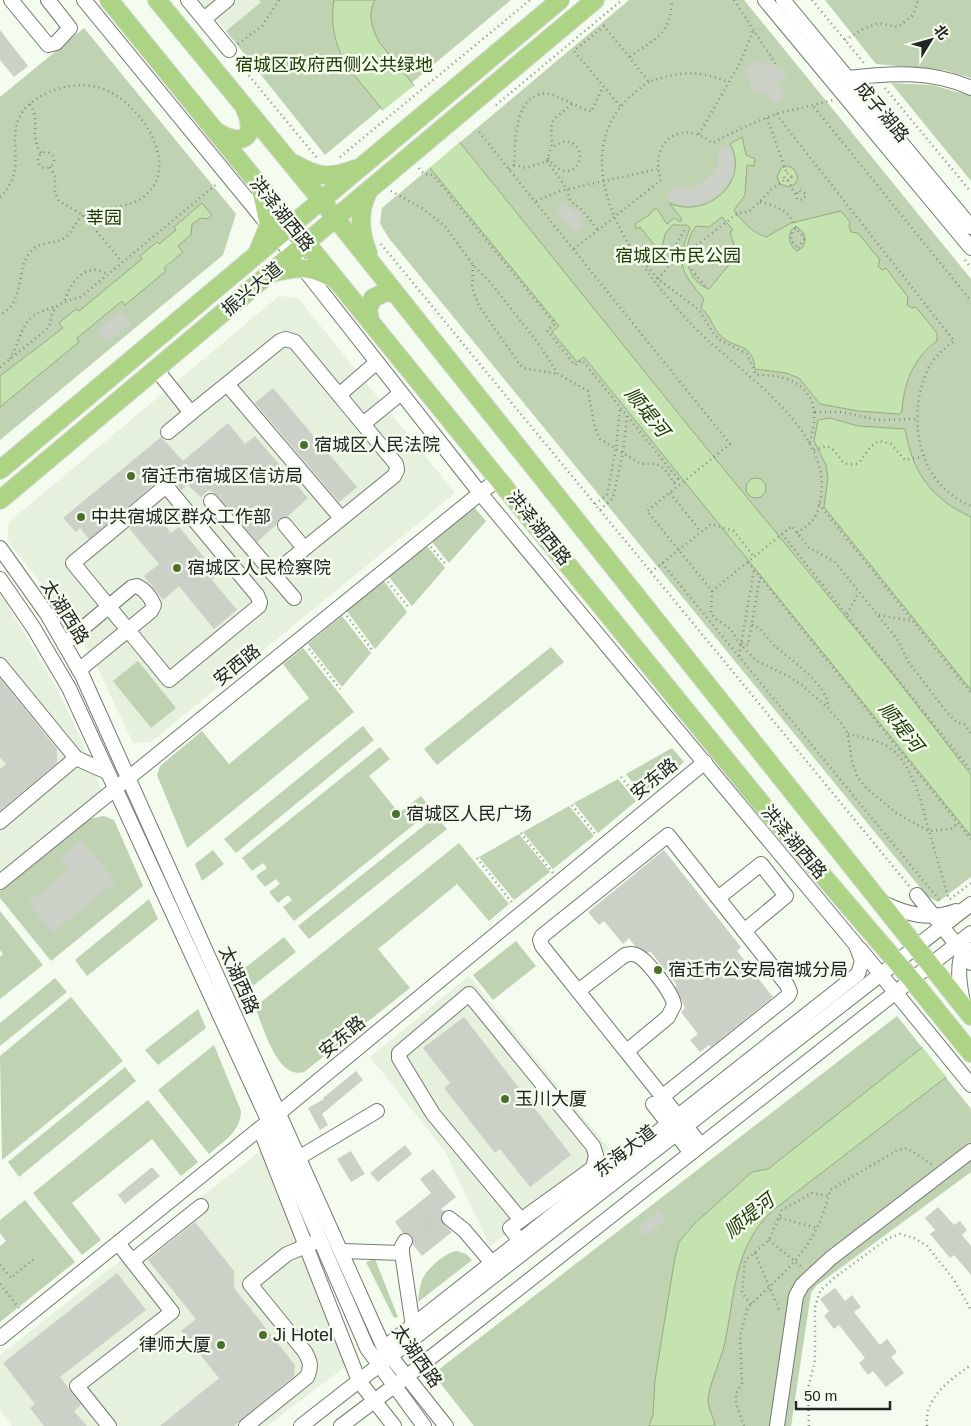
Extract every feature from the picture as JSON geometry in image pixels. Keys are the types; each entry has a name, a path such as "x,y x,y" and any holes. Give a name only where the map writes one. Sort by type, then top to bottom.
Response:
{"main road":[{"name":"洪泽湖西路","path":"109,0 292,226 300,255 336,280 770,814 897,962 967,1049"},
{"name":"洪泽湖西路","path":"157,0 322,201 967,1012"},
{"name":"振兴大道","path":"0,470 255,257 274,232 292,226 560,0"},
{"name":"振兴大道","path":"0,500 269,274 300,255 336,219 368,192 394,179 461,113 595,0"},
{"path":"215,130 230,140 241,140 247,136 250,129 250,120 243,105"},
{"path":"289,160 306,171 328,176 337,176 369,161 376,163 394,179"},
{"path":"259,185 274,232"},
{"path":"368,192 362,211 361,227 363,240 371,263"},
{"path":"300,255 317,270 336,280"},
{"path":"227,281 238,286 241,292 240,298"},
{"path":"370,321 368,309 373,298 386,292 395,293"},
{"path":"35,440 31,449 32,456 41,460 49,459"},
{"path":"836,891 845,896 857,891 858,876"},
{"path":"967,1049 963,1030 971,1026"}],"street":[{"path":"11,0 48,45 56,43 70,28 48,0"},
{"path":"84,0 274,232 300,255 377,362 480,493 900,996 971,1085"},
{"path":"188,0 229,50"},
{"path":"204,19 228,0"},
{"name":"成子湖路","path":"765,0 971,248"},
{"name":"成子湖路","path":"783,0 971,227"},
{"path":"848,78 874,76 938,77 971,88"},
{"path":"168,432 280,341 286,339 295,342 396,464 397,470 394,476 273,574"},
{"path":"339,395 377,362"},
{"path":"156,369 191,413"},
{"path":"227,384 341,518"},
{"path":"363,424 401,393"},
{"name":"安西路","path":"0,882 498,478"},
{"path":"166,486 257,595 260,602 259,606 169,680 108,606 73,563 166,486"},
{"path":"211,501 294,598"},
{"path":"285,525 304,548"},
{"name":"太湖西路","path":"0,548 47,614 79,670 127,778 269,1121 367,1348 379,1367 424,1426"},
{"name":"太湖西路","path":"0,579 33,627 69,688 269,1121 300,1157 388,1353 446,1426"},
{"path":"64,644 132,587 137,586 152,600 154,605 151,610 79,670"},
{"path":"0,665 76,758 107,772"},
{"path":"0,822 76,758"},
{"name":"安东路","path":"0,1338 269,1121 705,762"},
{"path":"658,1100 788,996 790,992 787,985 668,835 542,936 540,940 542,946 627,1051 658,1100 696,1149"},
{"path":"718,898 761,864 786,896 744,931"},
{"path":"916,895 938,917 963,953"},
{"path":"879,901 897,910 938,917"},
{"name":"东海大道","path":"301,1426 379,1367 388,1353 414,1332 677,1125 860,991 877,969 897,962 915,947 938,917 970,905"},
{"path":"864,924 872,943 877,969"},
{"path":"967,1012 959,983 963,953 971,933"},
{"path":"341,1426 876,1008 900,996 912,980 930,965 963,953 971,938"},
{"path":"449,1218 464,1230 496,1268 520,1240 677,1125 858,974 862,961 856,945"},
{"path":"578,991 625,955 638,955 643,959 670,994 674,1005 668,1017 627,1051"},
{"path":"520,1240 510,1228 593,1168 596,1155 592,1146 469,994 399,1053 399,1058 433,1114 521,1220"},
{"path":"900,996 940,1014"},
{"path":"300,1157 377,1111"},
{"path":"269,1121 306,1246 359,1381 394,1426"},
{"path":"776,1426 796,1296 812,1275 830,1258 971,1151"},
{"path":"132,1261 201,1206"},
{"path":"246,1426 307,1377 310,1370 310,1362 305,1352 250,1284 287,1254 320,1241"},
{"path":"108,1426 78,1386 172,1312 118,1243"},
{"path":"342,1251 403,1247 414,1332"}],"path":[{"path":"280,0 262,26 229,50 298,137 322,163"},
{"path":"336,161 530,0"},
{"path":"494,106 622,0"},
{"path":"629,57 664,31 671,19 672,0"},
{"path":"734,0 776,66"},
{"path":"812,0 971,192"},
{"path":"845,40 863,29 878,23 898,27 913,15 918,0"},
{"path":"620,106 574,51 604,26 649,82"},
{"path":"699,134 740,63 754,29"},
{"path":"729,82 711,75 682,72 649,82 620,106 607,129 602,145 603,182 614,218 636,254 692,324 771,397 792,419 814,450 820,467 822,490 820,504 812,521 797,533"},
{"path":"0,314 11,307 19,292 25,260 30,251 46,241 59,240 67,236 83,215 137,201 149,192 156,181 160,165 156,144 149,130 123,100 99,87 86,85 66,86 41,96 18,115 11,128"},
{"path":"509,169 514,165 517,120 529,99 545,93 590,112 604,86"},
{"path":"574,250 661,180 657,169 660,150 669,139 681,132 690,131 699,134 712,143 776,114 814,107 834,100"},
{"path":"30,104 36,117 34,138 41,153"},
{"path":"514,165 527,168 547,160 551,148 551,128 554,119 572,104"},
{"path":"814,107 971,301"},
{"path":"776,114 954,341 936,356 928,368 921,388 916,419 922,457 942,487 971,506"},
{"path":"766,118 784,165 787,180 795,197 801,200 806,198 806,194 799,190 795,197"},
{"path":"478,132 536,201 730,444 647,511 712,591 711,613 717,620 731,629 741,644 757,661 790,677 828,708 848,734 852,762 857,776 866,788 898,814 929,830 951,829 958,823"},
{"path":"0,197 8,188 13,176 14,165 10,142"},
{"path":"547,160 554,167 563,171 572,170 579,162 578,148 570,142 560,142 551,148"},
{"path":"41,153 48,152 53,157 50,167 55,176 55,193 59,201 83,215 122,263"},
{"path":"41,153 38,158 38,164 45,168 50,167"},
{"path":"547,160 567,189 570,201 582,210 598,230"},
{"path":"412,174 419,167 424,174 433,175 555,324 547,330 575,365 582,360 678,479 674,482"},
{"path":"536,201 567,189 657,169"},
{"path":"705,286 695,275 687,255 738,213 749,212 778,184 792,176 787,174"},
{"path":"0,367 51,325 52,313 65,300 82,296 228,175"},
{"path":"386,195 391,191 394,179"},
{"path":"391,191 422,208 445,226 473,265 490,282 507,306 521,320 558,374 588,391 595,428 600,438 641,464 653,462 661,464 678,486"},
{"path":"760,202 776,206 794,220 796,228 801,232 804,239 798,249 791,240 792,232 796,228"},
{"path":"658,279 669,266 676,246 685,229"},
{"path":"379,241 916,895"},
{"path":"636,254 658,279 699,310 720,340 747,354 756,375 773,374 799,384 813,404 815,412 814,430 809,444"},
{"path":"473,265 472,288 479,306 518,362 523,368 538,373 558,374"},
{"path":"65,300 67,293 81,275 93,270 109,274"},
{"path":"9,361 28,319 39,312 57,307"},
{"path":"595,504 606,495 616,448 620,408"},
{"path":"815,412 842,412 878,420 916,419"},
{"path":"600,510 613,498 623,452 627,416"},
{"path":"814,450 827,446 843,462 855,464 859,463 871,446 879,441 891,444 905,460 922,457"},
{"path":"670,492 701,532"},
{"path":"820,504 971,693"},
{"path":"651,572 711,524 734,531 754,557"},
{"path":"712,591 792,526 808,547 835,562 896,639 909,663 946,711 956,722 964,724 971,733"},
{"path":"782,534 971,771"},
{"path":"424,538 447,566"},
{"path":"748,562 971,839"},
{"path":"662,564 943,904"},
{"path":"739,656 754,570"},
{"path":"381,573 410,609"},
{"path":"741,644 748,645 760,577"},
{"path":"847,614 859,592"},
{"path":"340,606 373,651"},
{"path":"877,614 914,622"},
{"path":"752,625 762,629 776,646 798,662 826,695 828,708"},
{"path":"300,638 340,690"},
{"path":"848,734 885,745 904,762 920,801 949,900"},
{"path":"621,777 647,809"},
{"path":"572,805 604,844"},
{"path":"521,833 560,881"},
{"path":"476,858 521,913"},
{"path":"938,917 943,904 970,884"},
{"path":"752,1304 742,1293 745,1261 769,1240 782,1210 812,1193 829,1196"},
{"path":"780,1218 817,1228"},
{"path":"809,1426 808,1389 815,1360 814,1308 820,1291 834,1278 887,1239 900,1234 914,1238 927,1246 954,1280 971,1310"},
{"path":"769,1240 812,1275"},
{"path":"755,1253 790,1336"},
{"path":"0,1266 11,1278 36,1257"},
{"path":"0,1284 26,1317"},
{"path":"927,1426 926,1413 930,1402 954,1377 971,1365"}],"shaded area":[{"path":"200,0 259,0 261,2 226,31"},
{"path":"279,296 298,298 455,493 151,742 133,743 98,669 68,618 7,540 9,522"},
{"path":"0,593 54,683 74,723 102,791 0,874"},
{"name":"玉川大厦","path":"469,976 612,1152 490,1246 445,1151 370,1057"},
{"path":"264,1148 350,1363 267,1426 12,1426 0,1410 0,1355"}],"green space":[{"name":"宿城区政府西侧公共绿地","path":"259,0 511,0 325,155 226,31 261,2"},
{"name":"宿城区市民公园","path":"629,0 744,0 971,279 971,877 938,902 927,896 388,237 380,223 382,208"},
{"path":"825,0 971,0 971,78 944,70 876,64"},
{"name":"莘园","path":"84,28 236,214 223,255 0,440 0,97"},
{"path":"891,83 932,85 971,96 971,181"},
{"path":"474,507 486,521 449,563 432,542"},
{"path":"427,546 445,568 412,606 389,577"},
{"path":"384,581 407,612 375,649 347,611"},
{"path":"342,616 371,653 342,687 308,644"},
{"path":"551,647 564,662 437,765 424,749"},
{"path":"303,648 354,712 187,848 157,775 160,766 202,731 229,764 309,698 283,664"},
{"path":"138,661 176,708 151,728 113,681"},
{"path":"363,726 374,740 236,853 224,839"},
{"path":"380,747 390,759 369,776 399,813 421,796 432,810 294,921 283,907 292,900 288,895 278,903 269,892 280,884 276,879 265,887 256,876 267,868 263,863 252,871 242,858"},
{"path":"672,748 684,762 643,796 626,774"},
{"path":"618,779 636,801 598,833 574,803"},
{"path":"569,806 594,836 553,869 523,832"},
{"path":"104,816 114,820 143,886 51,961 0,898 0,891 88,819"},
{"path":"436,816 447,829 309,939 298,926"},
{"path":"519,834 550,872 514,900 479,857"},
{"path":"459,843 509,904 489,921 457,884 378,949 410,988 304,1072 294,1072 286,1068 272,1050 255,1007"},
{"path":"213,850 224,864 202,881 195,864"},
{"path":"149,899 158,919 87,976 75,960"},
{"path":"0,911 43,965 0,999 0,957 3,954 0,950"},
{"path":"284,937 296,952 249,989 241,971"},
{"path":"516,941 536,966 493,1000 473,975"},
{"path":"55,978 67,992 0,1046 0,1023"},
{"path":"71,997 123,1061 2,1160 0,1056"},
{"path":"198,1009 206,1028 158,1065 145,1050"},
{"path":"897,1016 971,1109 971,1172 816,1286 811,1293 791,1426 474,1426 433,1374"},
{"path":"214,1045 241,1111 235,1130 209,1154 158,1090"},
{"path":"125,1067 136,1081 19,1177 8,1162"},
{"path":"148,1100 198,1162 181,1176 152,1139 72,1203 101,1240 82,1255 33,1193"},
{"path":"25,1200 75,1262 0,1322 0,1246 6,1241 0,1233 0,1220"},
{"path":"457,1251 466,1254 472,1260 418,1302 421,1283 425,1274 439,1260 449,1253"},
{"path":"375,1259 398,1317 394,1318 366,1262"}],"water":[{"name":"顺堤河","path":"334,0 375,0 371,11 371,21 379,42 699,439 895,677 971,775 971,836 584,357 577,362 552,332 559,326 346,65 334,34"},
{"path":"742,137 746,155 755,159 754,166 747,165 745,195 734,210 748,226 766,237 791,223 841,211 850,222 851,232 858,233 880,260 878,266 882,270 886,268 908,297 907,305 912,308 916,307 937,333 937,341 922,355 911,372 907,381 902,412 899,414 858,411 820,404 799,378 786,373 755,369 750,354 742,347 731,343 719,334 707,314 701,308 704,299 690,281 683,266 683,250 690,228 687,225 672,225 665,234 663,244 657,248 640,227 636,229 635,224 649,215 654,209 657,209 667,224 674,218 680,222 682,219 669,203 683,207 697,206 710,202 721,194 730,184 735,172 735,158 730,144","holes":["722,217 733,230 730,232 737,255 709,289 701,285 690,271 687,252 688,243 696,226 709,227","796,227 803,233 805,238 803,247 797,251 791,245 790,239 791,230"]},
{"path":"788,166 794,169 798,178 795,184 789,187 780,184 777,177 781,168"},
{"path":"202,203 212,215 207,219 201,218 192,224 191,235 178,246 183,252 164,268 166,271 125,305 122,301 77,338 79,342 0,407 0,376 63,328 59,323 76,309 79,311 142,259 140,256 176,230 174,227"},
{"path":"830,418 858,426 905,429 908,444 918,471 926,482 945,502 971,517 971,690 824,507 828,478 826,465 814,441 818,420"},
{"path":"756,478 763,481 766,488 763,495 756,498 749,495 746,488 749,481"},
{"name":"顺堤河","path":"971,1009 971,1058 772,1211 759,1225 750,1240 738,1272 725,1342 709,1394 708,1403 715,1426 649,1426 653,1415 655,1380 679,1242 695,1223 752,1172 768,1169"}],"pier":[{"path":"415,85 460,142 428,169 381,112"},
{"path":"971,1006 971,1061 948,1079 920,1044"}],"building":[{"path":"0,30 28,66 14,77 0,60"},
{"path":"770,60 777,68 780,66 787,76 777,83 786,96 774,105 765,93 756,93 751,88 749,76 743,69 753,62 759,61 762,65"},
{"path":"730,145 734,159 733,175 722,192 703,204 693,206 674,203 666,199 674,185 690,189 705,180 719,164 717,151"},
{"path":"566,202 573,212 577,209 583,217 579,220 584,226 574,233 556,210"},
{"path":"121,310 132,324 106,343 97,330"},
{"path":"273,388 357,487 339,502 255,403"},
{"path":"228,423 245,444 255,436 308,498 287,517 279,519 276,525 257,542 217,495 209,490 201,497 188,485 181,490 168,473 89,539 80,528 76,532 63,518 161,437 183,461"},
{"path":"152,509 171,533 179,527 218,574 212,580 237,610 214,629 179,586 163,600 144,576 159,564 129,528"},
{"path":"0,679 57,749 57,763 0,811 0,769 6,764 0,757"},
{"path":"81,840 116,881 53,933 28,903 69,869 59,858"},
{"path":"664,850 741,947 737,951 773,997 711,1047 709,1045 700,1052 690,1040 698,1034 681,1012 685,1008 675,986 677,985 650,951 648,953 635,946 629,938 623,944 604,921 599,925 588,912"},
{"path":"464,1017 571,1155 530,1187 500,1149 495,1153 444,1088 450,1083 423,1048"},
{"path":"356,1071 363,1080 322,1114 328,1125 320,1130 308,1108 324,1099"},
{"path":"405,1145 412,1154 378,1182 370,1173"},
{"path":"351,1151 365,1174 351,1182 337,1159"},
{"path":"152,1167 160,1176 125,1204 118,1195"},
{"path":"433,1169 456,1197 441,1209 443,1212 441,1222 452,1232 422,1256 413,1245 412,1236 403,1233 395,1222 431,1193 420,1179"},
{"path":"938,1207 954,1225 960,1221 967,1230 962,1235 971,1246 971,1275 954,1255 950,1258 930,1234 935,1230 925,1218"},
{"path":"659,1211 667,1220 645,1236 638,1227"},
{"path":"195,1222 234,1271 234,1288 295,1365 294,1376 234,1426 160,1426 219,1378 181,1331 196,1319 148,1260"},
{"path":"117,1273 146,1310 60,1377 81,1405 74,1411 87,1426 44,1426 30,1408 35,1404 3,1363"},
{"path":"835,1288 845,1301 852,1295 861,1307 854,1312 880,1345 887,1339 897,1352 891,1357 904,1373 886,1387 873,1371 868,1375 859,1363 865,1358 839,1325 834,1329 824,1316 829,1311 820,1299"}],"tunnel":[{"path":"405,1241 437,1217 449,1218"}],"place":[{"name":"宿城区人民法院","path":"304,445"},
{"name":"宿迁市宿城区信访局","path":"131,476"},
{"name":"中共宿城区群众工作部","path":"81,517"},
{"name":"宿城区人民检察院","path":"177,568"},
{"name":"宿城区人民广场","path":"396,814"},
{"name":"宿迁市公安局宿城分局","path":"658,970"},
{"name":"玉川大厦","path":"505,1099"},
{"name":"Ji Hotel","path":"263,1335"},
{"name":"律师大厦","path":"221,1345"}]}
